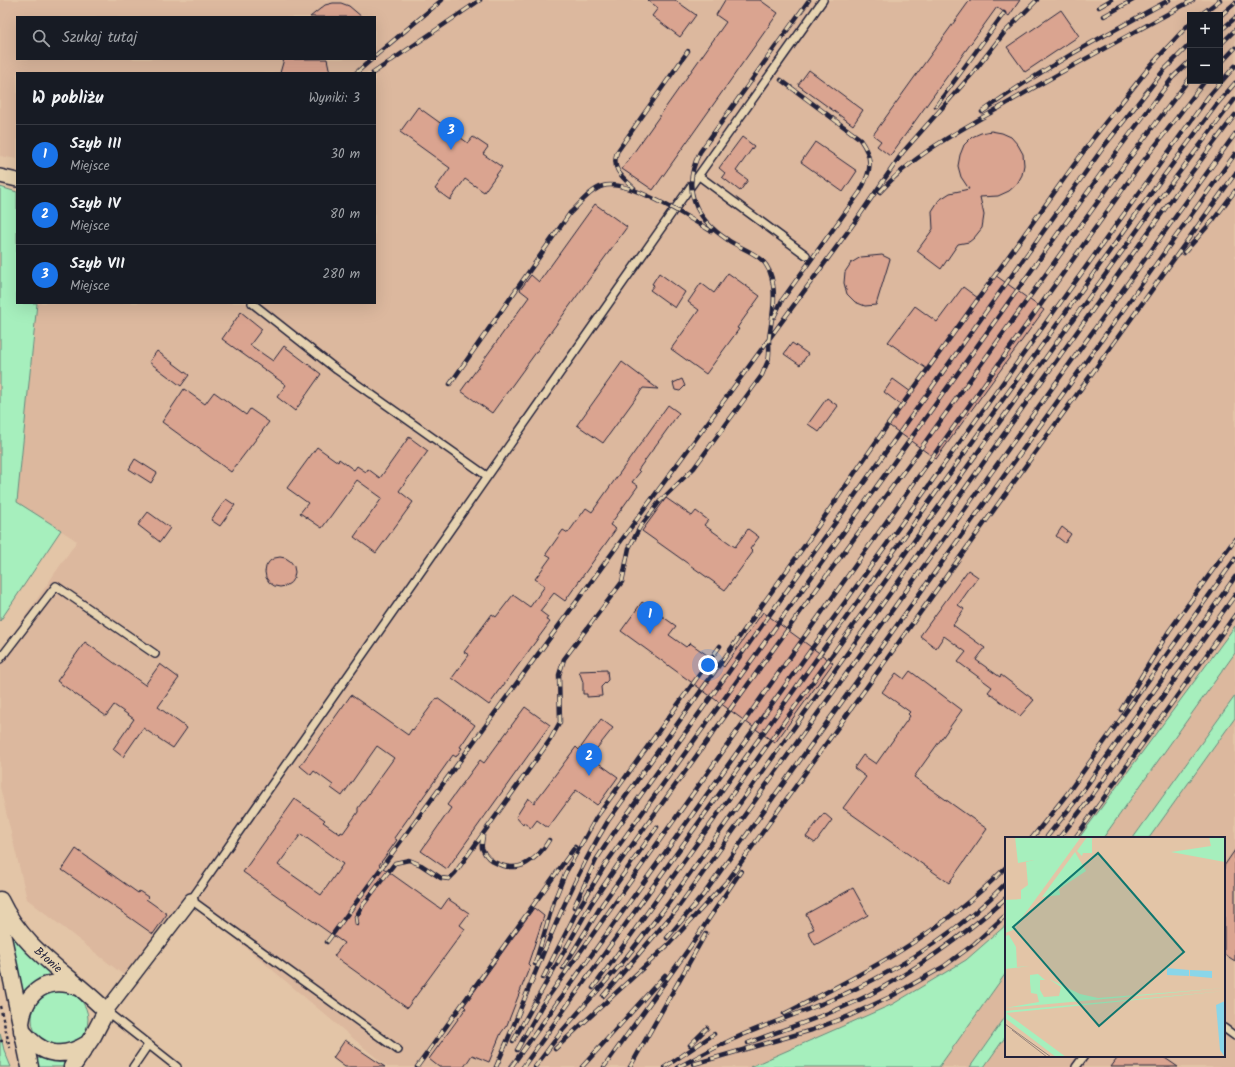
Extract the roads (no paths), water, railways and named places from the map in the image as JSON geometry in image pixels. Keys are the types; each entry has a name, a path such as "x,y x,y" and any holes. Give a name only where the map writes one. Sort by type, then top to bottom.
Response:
{"street":[{"path":"0,176 16,180"},
{"name":"Błonie","path":"0,900 6,914 26,940 106,1011"},
{"path":"72,1067 88,1044 106,1011 191,900"},
{"path":"0,923 30,1067"},
{"path":"80,987 57,982 48,984 38,990 26,1004 22,1013 22,1028 35,1045 53,1054 76,1051 88,1044"}],"lane":[{"path":"398,1050 191,900 487,476 824,0"},
{"path":"699,176 806,255"},
{"path":"253,304 337,370 487,476"},
{"path":"0,659 56,586 155,654"},
{"path":"106,1011 177,1067"},
{"path":"1225,1029 1235,1036"},
{"path":"134,1067 148,1045"},
{"path":"1076,1067 1083,1057"}],"railway":[{"path":"376,55 442,0"},
{"path":"374,72 480,0"},
{"path":"357,924 356,917 363,905 395,863 409,860 421,865 441,878 449,879 455,873 550,740 560,722 559,675 564,659 622,582 629,548 640,527 660,501 694,468 762,375 769,358 769,339 774,305 774,292 771,275 762,260 728,240 707,222 699,212 694,201 692,178 694,165 700,152 809,0"},
{"path":"327,942 857,219 903,152 972,74 1004,33 1037,0"},
{"path":"1099,7 1111,0"},
{"path":"1104,16 1133,0"},
{"path":"982,112 1004,96 1050,67 1097,39 1169,0"},
{"path":"880,192 921,155 952,135 1047,80 1193,0"},
{"path":"1204,12 1220,0"},
{"path":"1223,13 1235,3"},
{"path":"936,106 1004,13"},
{"path":"1223,28 1235,18"},
{"path":"496,1067 561,911 591,850 608,821 805,545 887,426 1094,137 1151,65 1187,26"},
{"path":"1223,42 1235,30"},
{"path":"574,907 596,860 613,834 1105,145 1164,70 1187,47"},
{"path":"1223,61 1235,48"},
{"path":"634,188 622,176 617,168 615,163 617,152 688,51"},
{"path":"357,72 371,60"},
{"path":"543,978 577,911 607,862 1115,154 1173,77 1187,64"},
{"path":"511,1067 1208,97 1235,66"},
{"path":"774,317 782,300 860,192 867,177 870,164 867,152 859,138 781,80"},
{"path":"513,1041 591,904 617,866 1125,164 1187,82"},
{"path":"523,1067 1160,181 1217,104 1235,83"},
{"path":"517,1050 541,1007 1138,168 1203,84"},
{"path":"593,988 1169,186 1235,99"},
{"path":"535,1067 562,1031 621,964 668,904 1177,192 1235,115"},
{"path":"603,996 677,909 1235,134"},
{"path":"667,938 704,894 1235,154"},
{"path":"555,1049 669,944 729,879 1235,174"},
{"path":"450,384 570,213 589,194 598,188 614,185 642,193 711,231"},
{"path":"1184,253 1214,219 1235,191"},
{"path":"1121,710 1169,631 1235,539"},
{"path":"1033,837 1067,794 1235,559"},
{"path":"1047,837 1077,799 1235,577"},
{"path":"1060,837 1086,804 1235,595"},
{"path":"1076,837 1235,615"},
{"path":"535,964 554,901 565,874 596,818 720,646"},
{"path":"563,968 603,903 657,827"},
{"path":"483,835 482,848 485,854 495,863 508,867 521,866 527,863 540,853 549,840"},
{"path":"417,1067 575,847"},
{"path":"784,1014 845,983 902,950 956,912 1005,868"},
{"path":"604,1067 690,947 741,871"},
{"path":"678,1067 740,1036 811,1008 874,980 915,956 954,929 972,915 1005,884"},
{"path":"748,1043 853,1003 886,986 940,951 1005,899"},
{"path":"694,1064 812,1030 849,1016 890,997 943,967 974,944 1005,916"},
{"path":"630,1067 706,933"},
{"path":"582,1067 665,975"},
{"path":"690,1045 707,1028"},
{"path":"665,1067 714,1034"}],"place":[{"name":"Szyb VII","path":"451,150"},
{"name":"Szyb III","path":"650,634"},
{"name":"Szyb IV","path":"589,776"}]}
